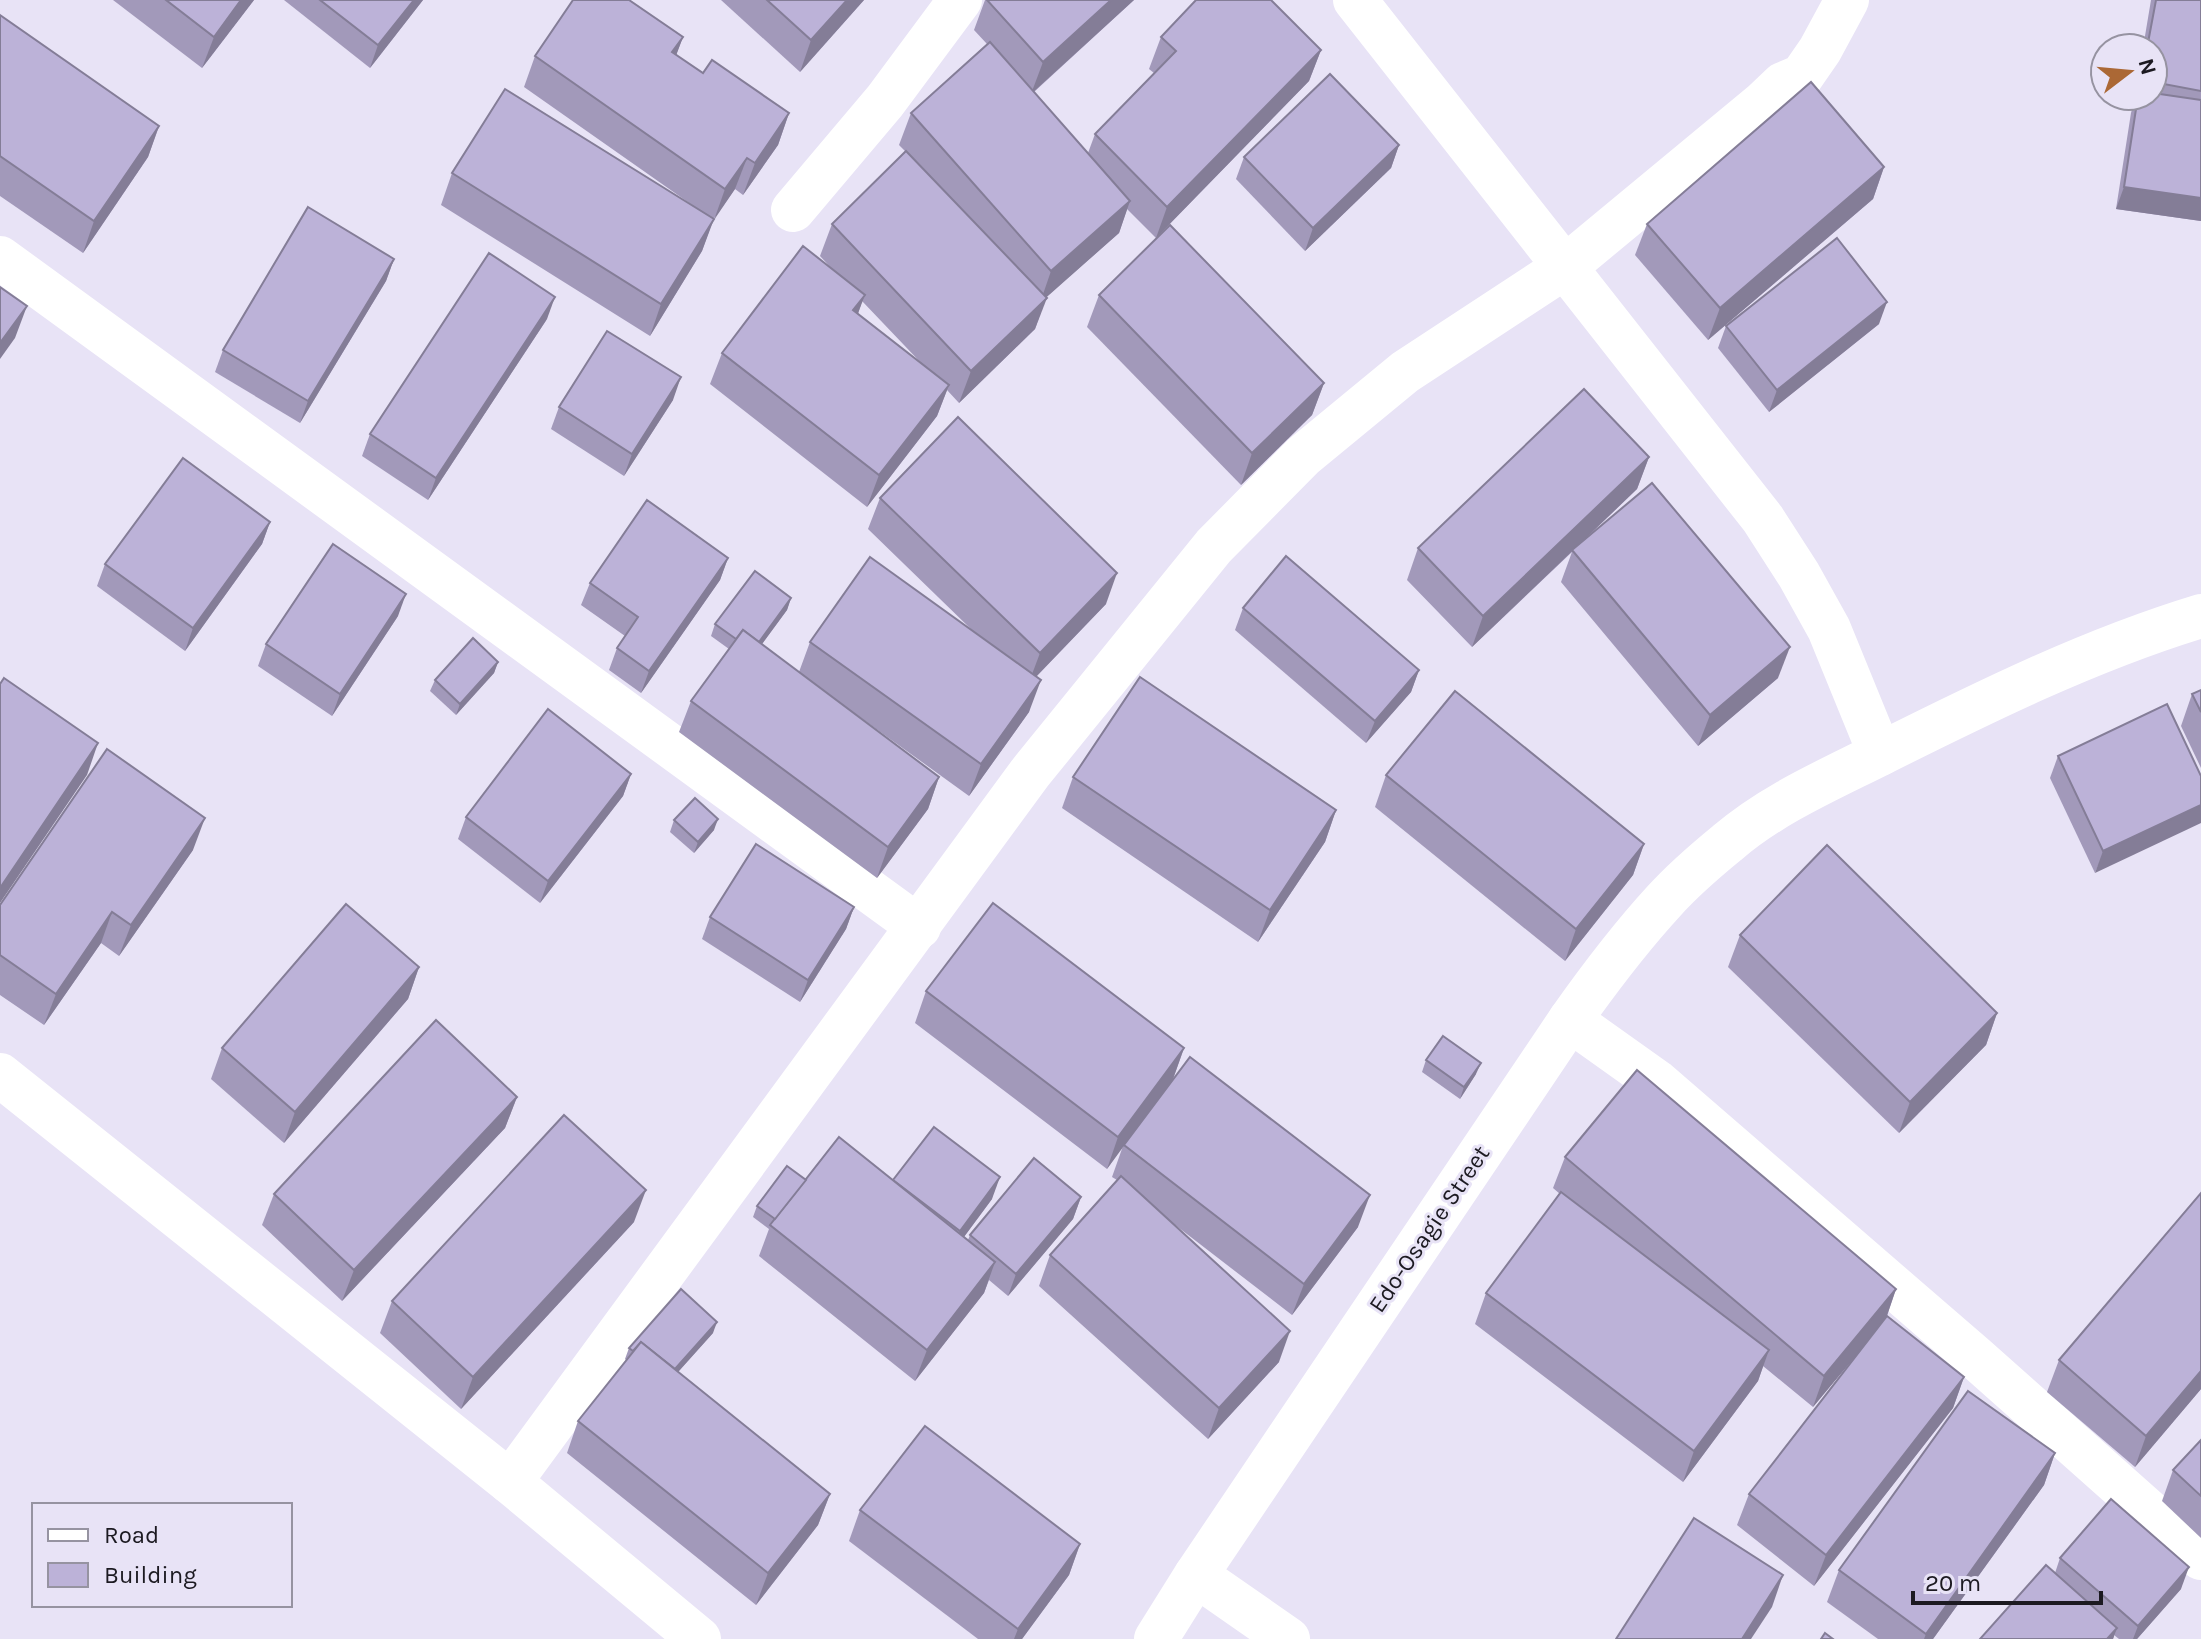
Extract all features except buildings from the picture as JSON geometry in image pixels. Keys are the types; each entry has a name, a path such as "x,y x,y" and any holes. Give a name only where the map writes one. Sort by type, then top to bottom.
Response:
{"street":[{"path":"793,210 885,101 960,0"},
{"path":"1355,0 1763,519 1829,629 1880,754"},
{"path":"510,1482 1030,773 1214,546 1303,456 1405,372 1565,267 1783,84 1802,76 1847,0"},
{"path":"0,258 919,927"},
{"name":"Edo-Osagie Street","path":"1156,1639 1570,1020 1599,979 1665,900 1729,841 1787,801 1934,725 2101,651 2201,616"},
{"path":"1570,1020 1657,1082 1965,1348 2201,1558"},
{"path":"0,1075 510,1482 699,1639"},
{"path":"1196,1575 1288,1639"}]}
